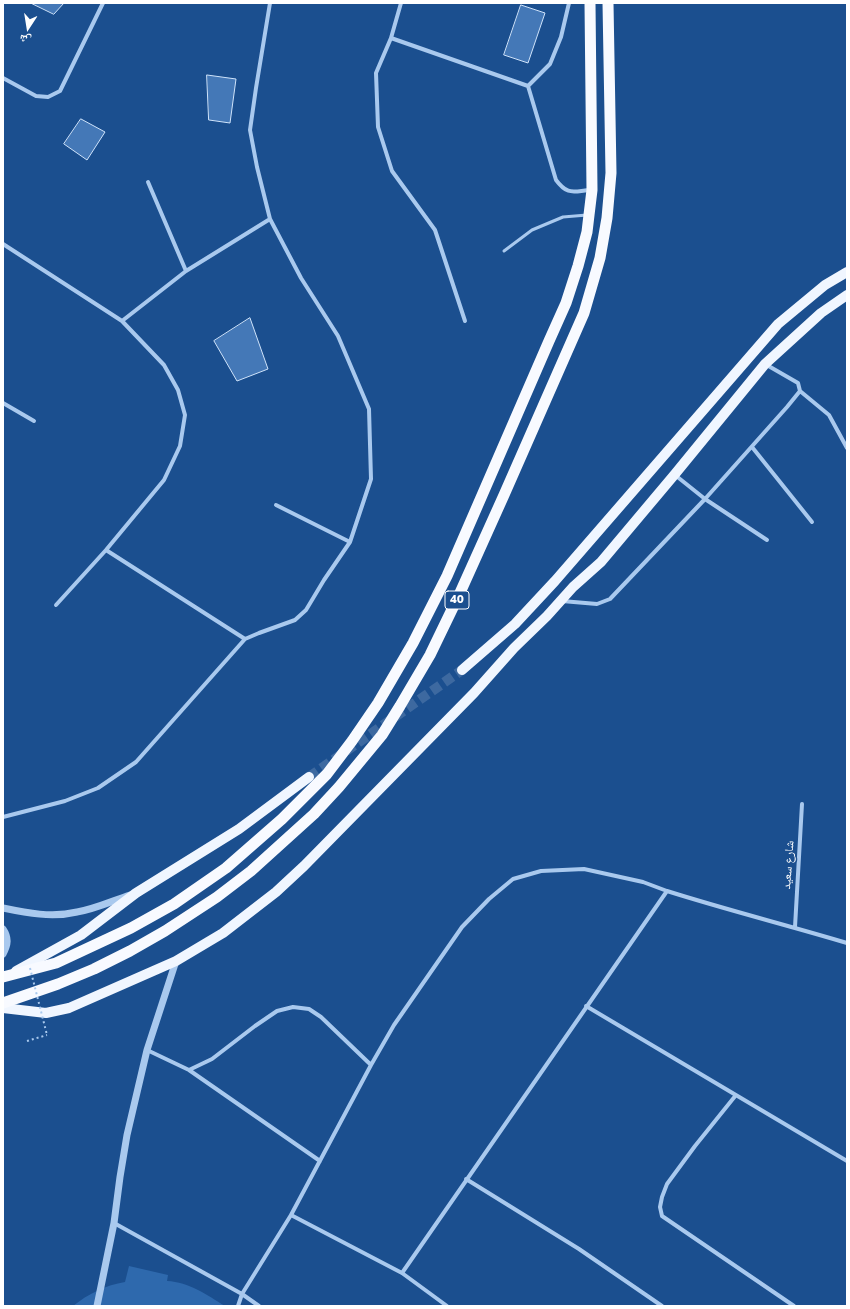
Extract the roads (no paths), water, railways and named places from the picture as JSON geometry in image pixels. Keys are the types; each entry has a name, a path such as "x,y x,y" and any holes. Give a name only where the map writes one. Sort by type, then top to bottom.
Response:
{"highway":[{"name":"40","path":"6,976 56,963 131,928 174,904 226,868 282,820 327,774 378,703 413,643 447,576 566,303 578,266 587,232 592,190 590,3"},
{"name":"40","path":"3,1004 65,981 130,952 218,897 251,871 314,814 339,787 382,735 400,706 430,655 459,596 584,313 598,264 607,218 611,173 608,3"}],"main road":[{"path":"462,670 515,624 555,581 778,324 825,285 847,272"},
{"path":"3,1008 46,1014 69,1008 176,961 223,933 276,892 304,866 468,699 514,648 547,616 572,587 601,562 765,364 821,313 847,295"},
{"path":"6,976 81,935 136,893 239,829 309,777"}],"street":[{"path":"3,78 36,96 48,97 60,91 103,3"},
{"path":"3,816 65,800 98,788 136,762 245,640 258,633 295,620 306,610 350,542 372,479 369,410 338,336 301,278 270,219 256,167 250,130 270,3"},
{"path":"401,3 391,38 376,73 378,128 392,171 435,230 466,321"},
{"path":"528,86 550,64 561,37 569,3"},
{"path":"391,38 528,86"},
{"path":"528,86 556,180 563,189 571,192 592,190"},
{"path":"148,182 186,271"},
{"path":"122,321 186,271 270,219"},
{"path":"3,244 122,321 164,365 178,390 185,415 180,446 164,480 106,550 56,605"},
{"path":"765,364 798,383 800,391 829,415 847,448"},
{"path":"560,601 597,604 610,600 705,500 788,407 800,391"},
{"path":"3,404 34,421"},
{"path":"752,447 812,522"},
{"path":"675,474 705,500 767,540"},
{"path":"276,505 350,542"},
{"path":"106,550 245,640"},
{"name":"شارع سعيد","path":"795,927 802,804"},
{"path":"238,1306 242,1294 291,1215 394,1025 462,927 489,899 513,879 542,871 584,870 643,882 667,892 795,927 847,943"},
{"path":"402,1273 586,1006 667,892"},
{"path":"3,908 51,915 77,912 136,893"},
{"path":"3,929 8,942 3,954"},
{"path":"97,1306 114,1223 124,1149 147,1050 176,961"},
{"path":"586,1006 847,1161"},
{"path":"189,1070 212,1059 277,1011 293,1007 309,1008 321,1017 371,1065"},
{"path":"147,1050 189,1070 320,1161"},
{"path":"736,1095 667,1184 660,1206 662,1216 794,1306"},
{"path":"466,1179 579,1249 662,1306"},
{"path":"291,1215 402,1273 447,1306"},
{"path":"114,1223 242,1294 259,1306"}],"lane":[{"path":"504,251 532,230 563,216 589,215"}],"tunnel":[{"path":"309,777 462,670"}]}
